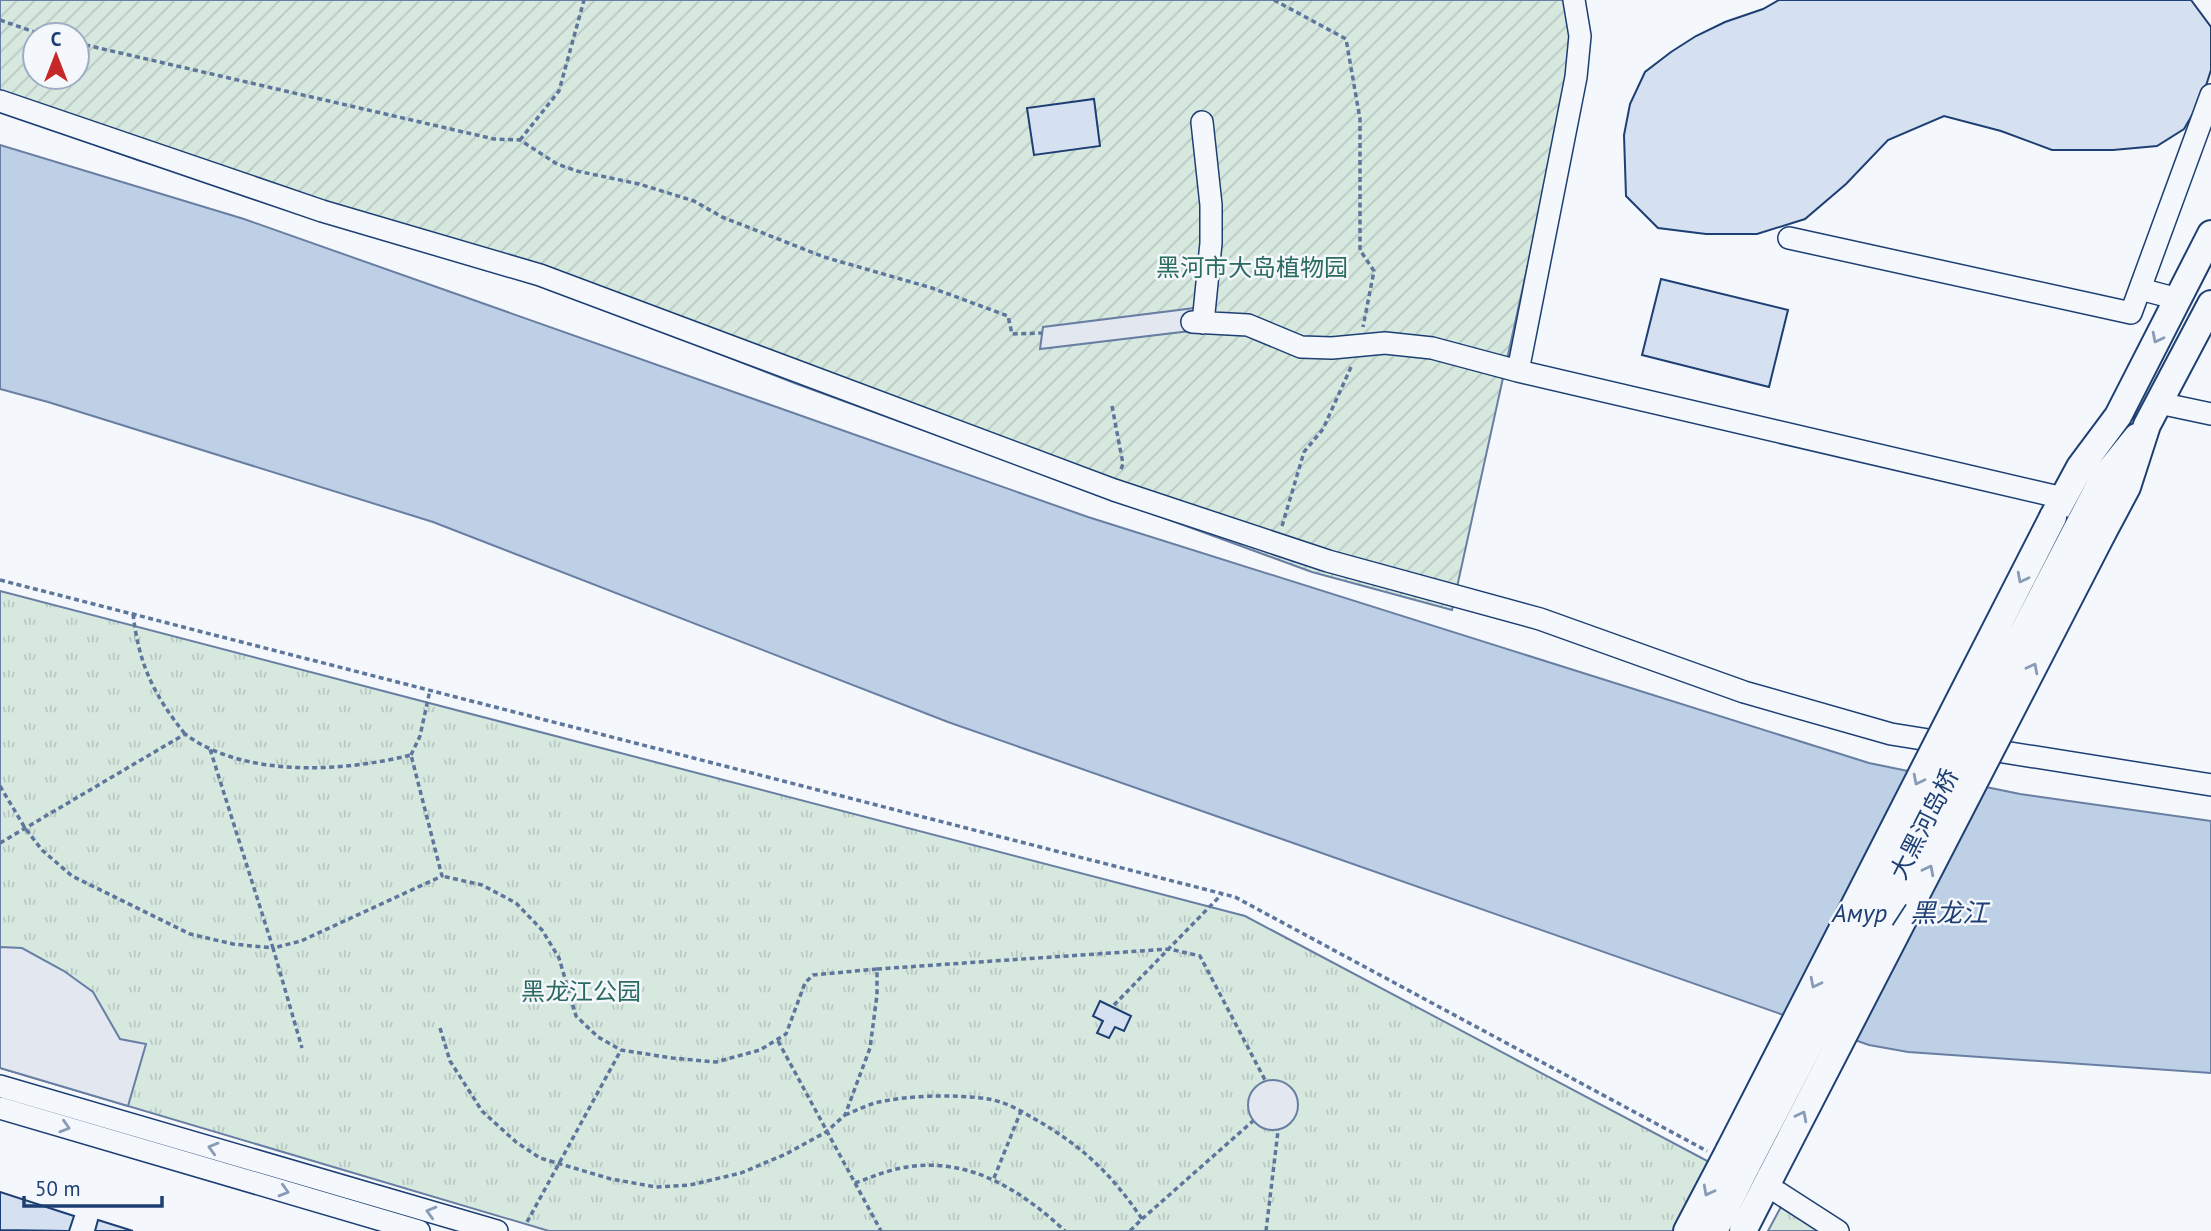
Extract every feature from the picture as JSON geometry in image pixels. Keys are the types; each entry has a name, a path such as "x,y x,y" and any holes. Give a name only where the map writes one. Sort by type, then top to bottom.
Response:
{"main road":[{"path":"1687,1231 1729,1156 2058,508 2080,467 2118,416 2211,234"},
{"path":"2091,528 2127,487 2153,414 2211,304"},
{"path":"2103,479 2153,414"},
{"path":"1743,1231 1775,1185 2091,528 2118,416"},
{"name":"大黑河岛桥","path":"1729,1156 2091,528"},
{"path":"1714,1231 1729,1156"}],"street":[{"path":"1518,371 1576,78 1580,36 1574,0"},
{"path":"1789,238 2131,313 2201,152 2211,95"},
{"path":"0,101 322,211 540,275 1114,490 1278,545 1540,619 1744,692 1891,734 2211,785"},
{"path":"1202,122 1211,205 1211,243 1198,323 1248,326 1301,347 1385,343 1432,348 2058,508"},
{"path":"2140,289 2178,299"},
{"path":"2153,414 2211,414"},
{"path":"0,1086 497,1231"},
{"path":"0,1108 419,1231"},
{"path":"1775,1185 1838,1231"}],"path":[{"path":"520,140 559,91 584,0"},
{"path":"1274,0 1346,39 1360,119 1360,250 1374,271 1356,356 1323,429 1304,452 1278,545"},
{"path":"0,20 21,27"},
{"path":"91,46 494,139 520,140 557,164 694,201 722,217 824,257 932,288 1008,316 1013,334 1042,332"},
{"path":"1112,406 1123,464 1114,490"},
{"path":"0,580 1235,897 1729,1156"},
{"path":"133,614 137,646 151,685 167,712 185,734 210,750 234,758 310,768 411,755"},
{"path":"430,690 420,736 411,755 442,876"},
{"path":"0,843 185,734"},
{"path":"210,750 302,1048"},
{"path":"0,786 25,828 42,850 72,876 190,934 233,944 272,948 301,941 442,876 482,886 516,904 542,930 559,958 576,1016 598,1037 621,1050 716,1062 760,1050 786,1034 805,983 813,975 1169,949 1200,956 1265,1080"},
{"path":"1114,1005 1222,894"},
{"path":"845,1115 870,1048 877,995 877,969"},
{"path":"440,1028 450,1060 482,1111 516,1142 540,1158 558,1165 656,1187 690,1185 741,1173 786,1154 826,1132 845,1115 875,1103 912,1097 990,1099 1021,1111 1073,1142 1123,1191 1142,1219"},
{"path":"778,1041 881,1231"},
{"path":"527,1222 621,1050"},
{"path":"994,1178 1021,1111"},
{"path":"1130,1231 1253,1121"},
{"path":"1266,1231 1278,1131"},
{"path":"855,1183 901,1168 944,1165 994,1178 1016,1191 1065,1231"}],"green space":[{"name":"黑河市大岛植物园","path":"0,0 1570,0 1570,73 1452,610 1312,572 797,384 513,273 138,160 0,111"},
{"name":"黑龙江公园","path":"0,591 1245,916 1713,1164 1679,1231 549,1231 0,1068"},
{"path":"1782,1205 1822,1231 1768,1231"}],"shaded area":[{"path":"1195,308 1190,331 1040,349 1043,327"},
{"path":"0,947 22,948 64,971 93,992 120,1039 146,1044 128,1106 0,1068"},
{"path":"1263,1081 1283,1081 1297,1095 1297,1115 1283,1129 1263,1129 1249,1115 1249,1095"}],"water":[{"name":"Амур / 黑龙江","path":"0,145 244,219 1088,517 1869,763 2020,794 2211,821 2211,1073 1908,1052 1869,1045 948,722 433,522 0,389"}],"building":[{"path":"1779,0 2191,0 2211,27 2211,70 2202,98 2184,129 2157,146 2113,150 2052,150 2001,131 1944,116 1888,140 1846,184 1805,219 1757,234 1706,234 1658,228 1626,196 1624,135 1630,104 1645,72 1696,36"},
{"path":"1094,99 1100,146 1034,155 1027,108"},
{"path":"1661,279 1788,310 1769,387 1642,355"},
{"path":"1100,1001 1131,1016 1124,1031 1115,1027 1109,1038 1097,1033 1103,1021 1093,1016"},
{"path":"0,1192 74,1216 69,1231 0,1230"},
{"path":"98,1220 133,1231 95,1231"}]}
